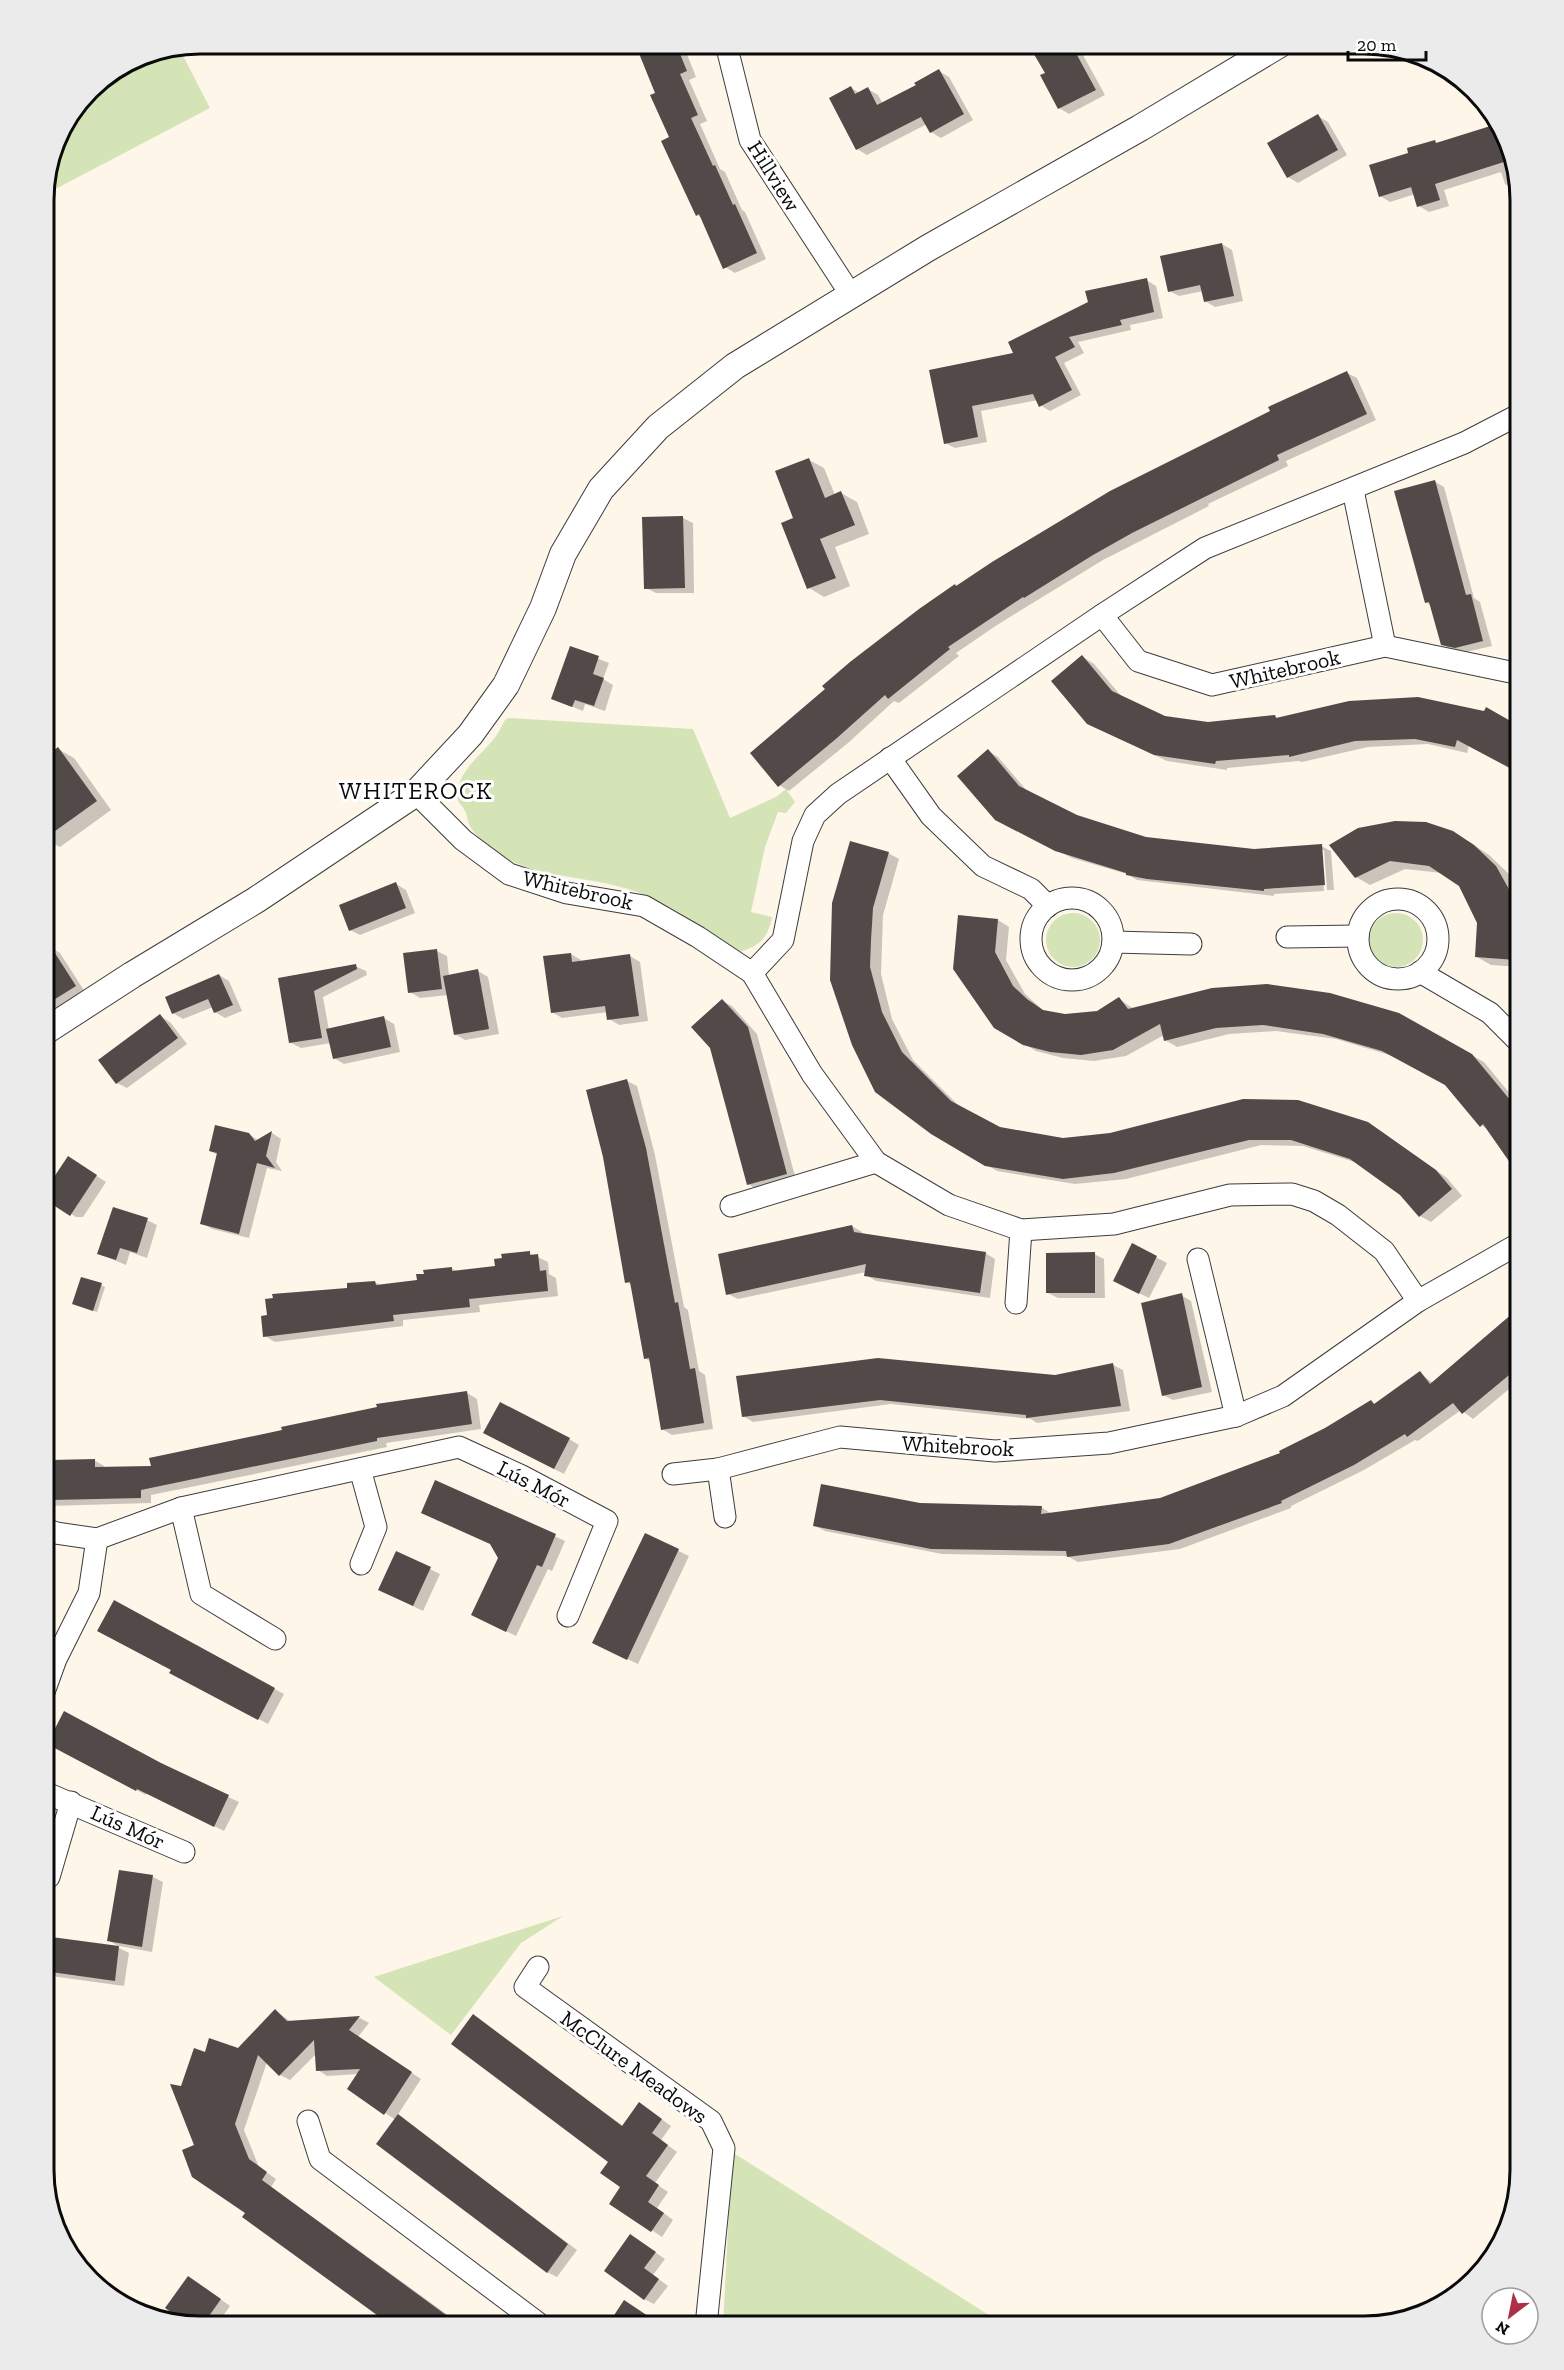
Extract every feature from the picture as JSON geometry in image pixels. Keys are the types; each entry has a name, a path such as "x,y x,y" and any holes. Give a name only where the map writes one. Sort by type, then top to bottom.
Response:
{"street":[{"name":"Hillview","path":"728,54 750,140 851,296"},
{"path":"54,1026 256,900 416,793 470,735 506,685 543,608 563,554 601,489 658,427 735,366 928,248 1140,128 1263,54"},
{"path":"752,973 783,940 803,841 815,815 838,794 1205,548 1353,490 1464,443 1510,420"},
{"path":"1353,490 1385,646"},
{"name":"Whitebrook","path":"1102,615 1138,661 1212,685 1385,646 1510,672"},
{"path":"890,758 931,816 984,866 1031,889 1048,906"},
{"name":"Whitebrook","path":"416,793 463,840 509,874 567,892 644,906 698,937 752,973 812,1074 876,1162 950,1205 1021,1230 1114,1224 1230,1195 1292,1194 1314,1201 1338,1215 1384,1251 1418,1301"},
{"path":"1067,899 1087,900 1098,907 1107,917 1112,929 1113,942 1106,961 1092,975 1079,979 1065,979 1052,975 1042,966 1034,954 1031,941 1033,927 1039,915 1048,906 1067,899"},
{"path":"1392,899 1418,904 1428,913 1435,925 1438,938 1436,951 1430,963 1420,972 1408,978 1395,979 1372,970 1364,960 1359,948 1358,936 1361,923 1369,911 1379,903 1392,899"},
{"path":"1287,937 1358,936"},
{"path":"1113,942 1191,944"},
{"path":"1420,972 1490,1013 1510,1032"},
{"path":"730,1206 876,1162"},
{"path":"1016,1303 1021,1230"},
{"name":"Whitebrook","path":"673,1474 718,1469 840,1437 995,1452 1109,1443 1236,1416 1283,1396 1418,1301 1510,1249"},
{"path":"1198,1259 1236,1416"},
{"name":"Lús Mór","path":"54,1532 96,1539 181,1508 459,1447 522,1476 607,1521 568,1616"},
{"path":"360,1469 376,1527 361,1564"},
{"path":"718,1469 725,1517"},
{"path":"181,1508 201,1594 275,1639"},
{"path":"54,1664 88,1593 96,1539"},
{"name":"Lús Mór","path":"54,1796 184,1852"},
{"name":"Lús Mór","path":"54,1860 71,1802"},
{"name":"McClure Meadows","path":"538,1967 525,1987 711,2121 724,2148 707,2316"},
{"path":"308,2121 320,2159 529,2316"}],"green space":[{"path":"183,55 210,108 54,190 65,144 84,111 104,90 144,65"},
{"path":"509,718 693,729 730,818 776,797 786,789 795,802 786,813 778,812 765,847 751,912 772,917 768,931 761,941 738,952 664,904 637,892 615,885 526,867 488,846 470,826 457,796 458,787 466,771 496,736 505,720"},
{"path":"1068,913 1078,913 1088,917 1096,925 1100,940 1096,955 1088,963 1078,967 1068,967 1058,963 1050,955 1046,945 1046,935 1050,925 1058,917"},
{"path":"1391,913 1401,913 1411,917 1419,925 1423,940 1419,955 1411,963 1401,967 1391,967 1381,963 1373,955 1369,945 1369,935 1373,925 1381,917"},
{"path":"563,1916 521,1943 451,2035 374,1977"},
{"path":"732,2152 990,2316 724,2316"}],"building":[{"path":"639,54 680,54 687,71 680,74 698,115 691,118 757,253 723,269 699,214 696,216 661,141 669,137 650,95 655,93"},
{"path":"1034,54 1076,54 1096,90 1058,109 1040,75 1045,73"},
{"path":"939,69 964,114 930,133 921,117 856,150 829,98 851,86 855,94 868,87 877,105 916,85 914,83"},
{"path":"1318,114 1338,150 1287,178 1267,143"},
{"path":"1490,126 1505,162 1435,184 1440,200 1417,207 1411,187 1379,197 1369,165 1408,153 1407,148 1435,140 1436,143"},
{"path":"1222,243 1234,296 1204,302 1200,285 1168,292 1160,256"},
{"path":"1147,278 1154,312 1120,320 1122,325 1069,337 1075,347 1055,357 1072,390 1039,407 1033,394 972,406 978,437 944,444 929,370 1013,353 1008,342 1088,302 1085,291"},
{"path":"1347,371 1367,414 1277,455 1279,460 1132,533 1023,597 948,647 950,649 888,699 885,695 778,787 750,753 825,689 822,686 850,662 955,584 956,586 1110,491 1270,411 1268,407"},
{"path":"809,458 825,498 841,491 855,525 820,539 836,578 807,589 781,523 793,518 775,471"},
{"path":"1435,480 1466,595 1471,594 1483,641 1455,648 1441,645 1429,602 1425,603 1394,491"},
{"path":"683,516 685,588 644,589 642,517"},
{"path":"570,646 599,656 593,674 604,678 594,706 575,700 572,707 551,699"},
{"path":"1082,655 1112,691 1165,716 1208,722 1275,715 1276,718 1349,701 1418,697 1484,711 1486,707 1510,721 1510,768 1457,740 1455,747 1415,739 1355,741 1289,757 1289,755 1216,761 1215,764 1154,755 1087,724 1051,681"},
{"path":"58,747 97,801 54,832 54,750"},
{"path":"988,749 1019,786 1077,815 1146,837 1254,849 1322,844 1325,885 1264,889 1264,891 1147,879 1126,875 1126,873 1055,851 995,820 957,776"},
{"path":"1395,821 1426,822 1453,831 1474,845 1496,866 1510,891 1510,960 1475,957 1477,923 1459,886 1429,866 1390,861 1355,878 1329,845 1358,828"},
{"path":"850,841 889,852 873,908 870,967 882,1012 902,1052 951,1101 1000,1127 1063,1138 1110,1133 1243,1099 1298,1100 1368,1122 1436,1170 1452,1189 1419,1217 1400,1195 1350,1159 1291,1140 1249,1140 1114,1173 1063,1179 985,1166 931,1134 875,1092 852,1045 830,980 832,903"},
{"path":"396,882 406,908 349,931 339,905"},
{"path":"958,915 998,919 995,952 1013,986 1043,1010 1065,1014 1097,1011 1119,997 1128,1009 1212,988 1267,984 1330,993 1399,1013 1472,1054 1510,1100 1510,1163 1483,1124 1480,1127 1445,1085 1382,1051 1323,1034 1263,1025 1216,1028 1164,1041 1160,1024 1113,1050 1081,1055 1050,1052 1023,1045 994,1028 953,969"},
{"path":"437,949 442,989 408,993 403,953"},
{"path":"54,952 76,986 54,1000"},
{"path":"571,953 572,962 630,954 639,1016 607,1020 605,1006 551,1013 543,956"},
{"path":"356,964 357,969 314,991 322,1038 289,1043 278,978"},
{"path":"478,969 489,1029 454,1035 443,976"},
{"path":"219,974 233,1005 214,1013 208,999 172,1014 165,997"},
{"path":"722,999 748,1027 787,1174 747,1185 710,1048 691,1027"},
{"path":"160,1014 178,1038 116,1084 98,1060"},
{"path":"384,1016 391,1047 333,1059 326,1029"},
{"path":"627,1079 646,1148 675,1303 678,1302 690,1369 695,1368 704,1423 661,1430 649,1358 644,1359 630,1282 625,1283 603,1157 586,1090"},
{"path":"215,1125 249,1133 255,1141 272,1131 266,1156 275,1168 257,1163 239,1234 200,1224 217,1153 209,1151"},
{"path":"68,1156 97,1175 70,1216 54,1206 54,1177"},
{"path":"113,1207 148,1218 137,1253 120,1248 116,1260 97,1254"},
{"path":"852,1225 854,1232 986,1252 980,1293 864,1276 866,1264 726,1295 718,1254"},
{"path":"1132,1243 1157,1256 1139,1294 1113,1281"},
{"path":"530,1251 530,1255 538,1254 540,1271 546,1270 548,1291 469,1299 470,1307 393,1315 394,1321 263,1337 261,1316 267,1315 265,1299 273,1298 272,1294 347,1288 347,1283 375,1281 376,1285 417,1280 416,1274 424,1274 423,1270 452,1267 452,1271 495,1266 494,1259 502,1258 501,1254"},
{"path":"1095,1252 1095,1293 1046,1293 1046,1253"},
{"path":"81,1277 102,1283 93,1311 72,1304"},
{"path":"1182,1293 1202,1387 1162,1396 1141,1303"},
{"path":"1510,1316 1510,1374 1462,1414 1453,1403 1407,1437 1405,1434 1354,1465 1281,1501 1282,1503 1169,1544 1067,1557 1066,1551 931,1549 813,1526 821,1484 920,1503 1042,1506 1041,1514 1160,1498 1280,1453 1279,1451 1325,1428 1371,1400 1374,1404 1420,1371 1430,1384"},
{"path":"878,1358 1055,1375 1113,1363 1121,1406 1026,1418 1026,1415 880,1400 742,1417 736,1376"},
{"path":"467,1391 472,1424 377,1438 377,1441 141,1490 141,1498 54,1500 54,1460 95,1459 95,1467 151,1466 149,1458 282,1430 281,1427 377,1407 376,1404"},
{"path":"500,1402 570,1438 554,1469 483,1433"},
{"path":"435,1480 556,1534 542,1567 537,1565 506,1632 471,1615 498,1558 490,1544 421,1513"},
{"path":"645,1533 679,1549 627,1660 592,1643"},
{"path":"396,1551 431,1567 413,1606 378,1590"},
{"path":"114,1600 275,1688 258,1720 169,1673 171,1670 97,1631"},
{"path":"64,1711 161,1763 229,1795 214,1827 137,1789 136,1791 54,1748 54,1730"},
{"path":"119,1870 153,1875 142,1947 107,1941"},
{"path":"54,1937 119,1946 115,1981 54,1972"},
{"path":"275,2009 287,2021 360,2016 349,2030 412,2072 384,2115 347,2089 360,2069 316,2071 314,2040 279,2076 258,2055 235,2124 249,2159 267,2172 262,2180 447,2316 378,2316 242,2217 245,2213 192,2177 182,2150 194,2145 170,2084 181,2086 194,2048 205,2052 209,2038 238,2048"},
{"path":"473,2014 622,2126 639,2102 662,2119 652,2133 668,2145 646,2176 659,2185 648,2202 664,2213 651,2232 609,2204 620,2187 600,2173 608,2162 451,2044"},
{"path":"398,2114 568,2244 547,2273 376,2144"},
{"path":"630,2234 656,2252 644,2268 659,2279 644,2300 604,2271"},
{"path":"188,2276 221,2299 209,2316 173,2313 165,2308"},
{"path":"624,2300 648,2316 614,2316"}],"district":[{"name":"WHITEROCK","path":"416,790"}]}
